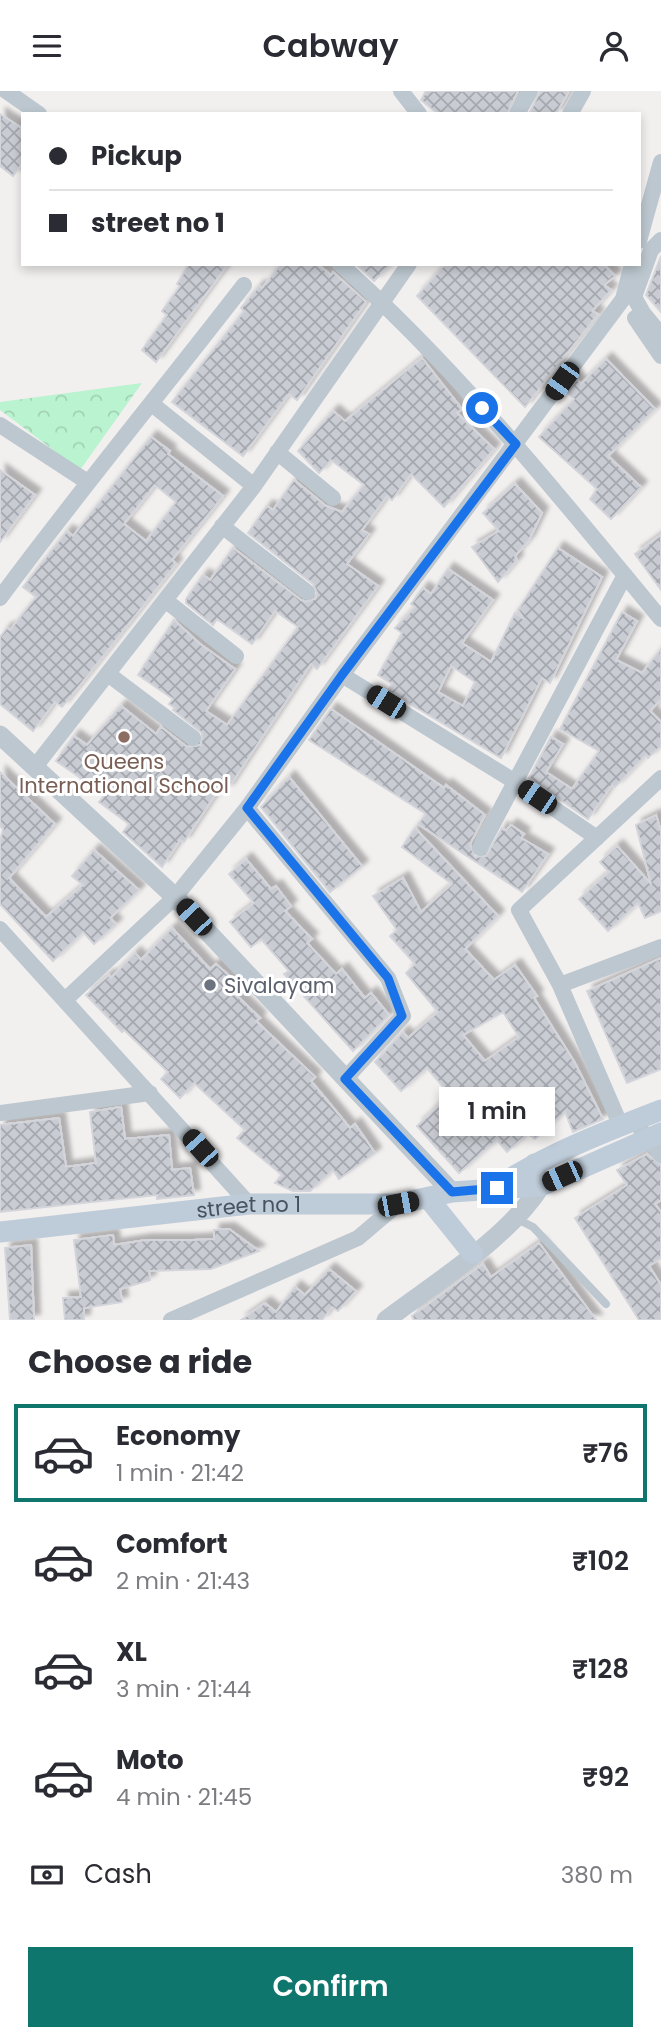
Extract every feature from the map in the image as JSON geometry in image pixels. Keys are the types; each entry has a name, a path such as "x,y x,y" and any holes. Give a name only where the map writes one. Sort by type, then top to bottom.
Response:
{"main road":[{"name":"street no 1","path":"0,1232 249,1204 398,1204 452,1192 541,1186 640,1129 661,1110"},
{"name":"street no 1","path":"497,1188 534,1163 640,1129"},
{"path":"428,1198 473,1254"}],"street":[{"path":"6,91 36,112"},
{"path":"401,91 417,112"},
{"path":"518,112 530,91"},
{"path":"571,112 583,91"},
{"path":"641,232 661,163"},
{"path":"661,240 651,250 634,297 661,335"},
{"path":"342,266 381,301 516,444 661,619"},
{"path":"34,768 254,485 407,266"},
{"path":"65,1000 175,897 247,808 342,675 623,299 631,266"},
{"path":"0,598 86,481 152,404 244,285"},
{"path":"623,299 661,356"},
{"path":"152,404 254,485"},
{"path":"0,425 86,481"},
{"path":"276,452 333,498"},
{"path":"222,526 307,592"},
{"path":"480,848 517,783 625,575"},
{"path":"165,600 236,656"},
{"path":"108,674 193,738"},
{"path":"342,675 517,783 597,838"},
{"path":"0,735 175,897 452,1192"},
{"path":"661,778 519,910 640,1129 661,1155"},
{"path":"247,808 388,978 402,1016 345,1079"},
{"path":"0,929 249,1204"},
{"path":"560,985 661,947"},
{"path":"0,1113 150,1093"},
{"path":"386,1320 473,1254 514,1218 541,1186 534,1163"},
{"path":"171,1320 358,1238 398,1204"}],"lane":[{"path":"514,1218 533,1227 606,1304"}],"green space":[{"path":"142,383 80,470 0,410 0,402"}],"building":[{"path":"426,91 518,91 508,112 436,112 421,100"},
{"path":"540,91 569,91 557,112 530,112"},
{"path":"0,114 21,128 21,165 13,176 0,166"},
{"path":"661,256 661,312 646,295"},
{"path":"188,266 227,266 156,362 142,350 167,315 162,311 180,286 177,284"},
{"path":"279,266 320,266 331,275 333,272 366,302 297,400 289,394 243,456 172,402 244,311 241,308 259,286 262,288"},
{"path":"358,266 389,266 374,281"},
{"path":"443,266 605,266 615,276 604,285 611,290 592,311 598,314 525,407 417,296"},
{"path":"422,358 462,409 457,413 494,449 444,507 411,474 392,500 387,496 362,530 369,534 347,564 378,586 317,669 311,664 227,790 221,786 184,842 180,840 162,867 123,832 129,824 99,802 105,795 56,761 74,736 87,745 121,706 156,734 161,727 187,747 201,745 202,733 173,710 175,708 169,704 173,699 138,675 174,620 200,644 235,669 206,711 227,725 298,627 275,611 252,644 217,619 213,625 186,603 186,599 203,575 210,580 233,548 301,600 306,602 315,599 317,593 313,584 248,533 267,506 273,510 294,480 326,506 342,512 364,485 331,460 319,473 298,451 333,411 345,421"},
{"path":"606,359 655,409 608,456 641,487 611,519 590,499 597,489 539,437 574,399 567,392 577,379 581,384"},
{"path":"151,437 170,451 168,454 223,496 172,560 176,564 80,685 62,707 55,702 33,731 0,704 0,637 7,628 10,630 36,597 23,587 67,531 73,536","holes":["155,485 176,502 146,541 124,524"]},
{"path":"0,470 35,495 0,542"},
{"path":"515,484 542,513 529,540 515,556 517,560 498,582 472,547 499,531 483,513"},
{"path":"661,535 661,590 635,554"},
{"path":"558,548 602,577 550,683 542,678 501,758 388,691 392,684 378,675 402,633 395,628 415,607 411,604 423,588 431,594 448,569 493,600 462,643 491,662 515,613 524,619 518,610","holes":["451,666 475,682 463,706 438,692"]},
{"path":"622,612 637,621 616,660 642,673 661,649 661,699 650,711 661,722 661,746 648,758 646,755 615,787 612,785 588,819 529,778 551,737 563,744 546,772 572,789 599,751 560,729"},
{"path":"331,709 444,788 446,785 485,815 470,844 475,857 486,856 502,828 506,831 511,825 524,834 521,838 548,854 522,892 418,824 426,814 309,740"},
{"path":"0,772 55,824 9,878 46,917 83,885 72,876 94,850 139,890 110,918 116,924 94,944 83,932 53,961 0,904 0,841 3,829 0,826"},
{"path":"289,777 362,866 330,892 261,807"},
{"path":"656,815 661,832 661,911 645,918 638,903 608,931 579,899 609,872 600,862 617,846 651,884 636,825"},
{"path":"415,828 498,916 465,949 494,980 515,965 537,996 534,998 575,1063 603,1119 573,1132 565,1112 535,1139 527,1134 507,1152 497,1140 459,1173 417,1126 450,1095 427,1068 401,1091 375,1062 403,1032 408,1038 438,1012 406,973 415,964 390,936 397,930 373,896 403,878 421,912 452,884 402,847","holes":["503,1012 519,1037 485,1061 463,1035"]},
{"path":"246,859 271,889 276,886 291,906 285,911 312,939 307,943 336,974 342,969 365,998 371,993 389,1015 353,1051 284,974 289,971 261,939 251,947 230,922 254,903 229,874"},
{"path":"172,928 210,969 216,964 234,980 227,986 260,1018 256,1021 315,1077 311,1081 350,1128 355,1124 375,1153 339,1179 333,1170 310,1191 293,1191 275,1183 282,1175 237,1138 245,1130 194,1083 180,1098 161,1079 168,1072 124,1030 122,1032 86,995 109,975 111,978 135,953 141,960"},
{"path":"661,958 661,1069 627,1083 587,991"},
{"path":"121,1107 125,1139 169,1135 172,1170 190,1168 194,1195 157,1199 157,1195 0,1212 0,1125 59,1118 66,1167 96,1163 90,1112"},
{"path":"647,1154 661,1165 661,1200 655,1204 661,1212 661,1258 649,1266 661,1285 661,1320 639,1320 575,1218 627,1185 617,1170"},
{"path":"229,1229 259,1251 211,1269 149,1271 150,1280 120,1289 122,1302 84,1308 84,1320 65,1320 63,1298 81,1297 74,1240 113,1235 114,1245 146,1240 214,1239 214,1230"},
{"path":"539,1243 596,1320 414,1320 412,1316 483,1264 491,1277"},
{"path":"31,1245 34,1320 10,1320 5,1248"},
{"path":"329,1269 356,1291 338,1311 332,1307 322,1320 241,1320 265,1303 276,1312 295,1287 305,1295"}],"place":[{"name":"Queens International School","path":"124,737"},
{"name":"Sivalayam","path":"210,985"}],"route":[{"path":"482,408 516,444 342,675 247,808 388,978 402,1016 345,1079 452,1192 497,1188"}]}
